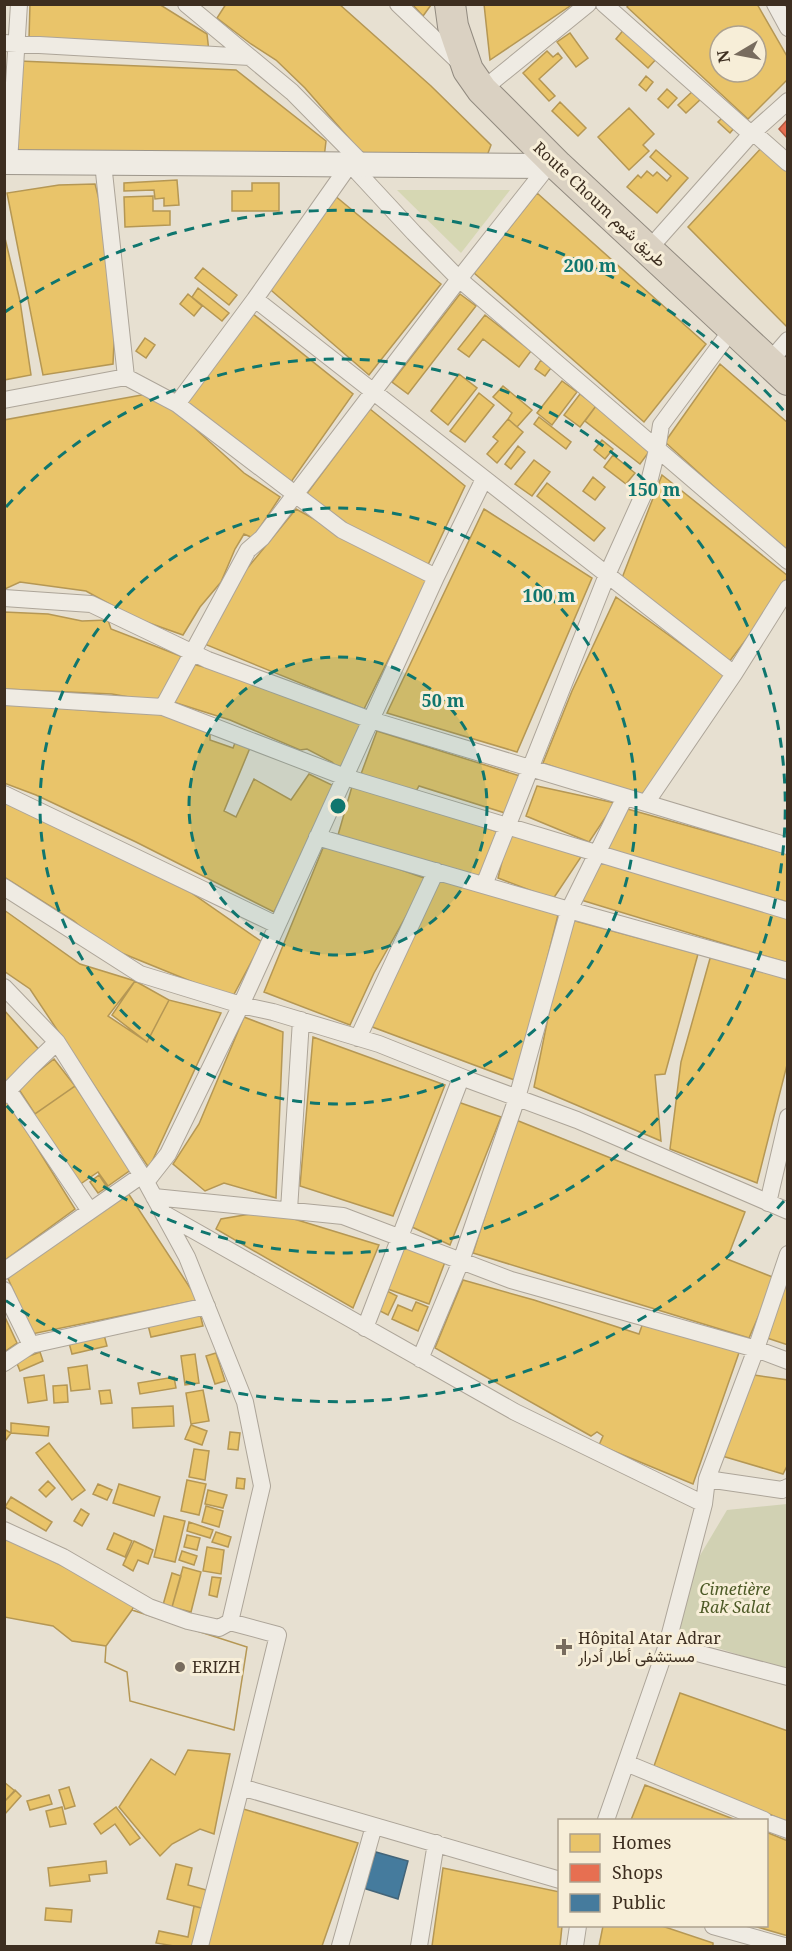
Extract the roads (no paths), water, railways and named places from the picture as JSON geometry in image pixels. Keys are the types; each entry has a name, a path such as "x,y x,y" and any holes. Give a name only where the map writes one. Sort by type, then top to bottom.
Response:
{"highway":[{"name":"Route Choum طريق شوم","path":"450,4 453,26 475,80 553,166 648,250 778,371"}],"street":[{"path":"20,4 10,44 7,162 553,166"},
{"path":"186,4 292,92 357,164 414,233 459,279 788,561"},
{"path":"398,4 475,80 588,4"},
{"path":"604,4 788,164"},
{"path":"775,4 788,28"},
{"path":"10,44 250,57"},
{"path":"648,250 752,133 788,101"},
{"path":"103,163 126,377"},
{"path":"177,404 357,164"},
{"path":"163,707 248,550 262,538 459,279 553,166"},
{"path":"255,299 734,674"},
{"path":"484,885 607,575 649,482 661,425 733,328"},
{"path":"778,371 788,340"},
{"path":"4,400 126,377 177,404 342,530 436,577"},
{"path":"4,1271 90,1211 147,1185 168,1154 241,1005 436,577 484,479"},
{"path":"646,803 734,674 788,588"},
{"path":"4,598 91,604 208,660 371,720 788,846"},
{"path":"4,697 163,707 345,777 788,911"},
{"path":"4,795 277,925"},
{"path":"420,1359 461,1261 517,1098 569,910 626,797"},
{"path":"317,837 788,971"},
{"path":"358,1038 436,871"},
{"path":"4,887 140,974 379,1044 461,1078 617,1137 788,1211"},
{"path":"4,987 57,1042 147,1185 187,1257 245,1402 262,1486 230,1622"},
{"path":"289,1210 301,1020"},
{"path":"57,1042 7,1093 90,1211"},
{"path":"365,1328 461,1078"},
{"path":"768,1203 788,1117"},
{"path":"147,1185 289,1210 344,1216 511,1280 756,1349 788,1361"},
{"path":"163,1213 515,1413 704,1504"},
{"path":"607,1819 667,1645 704,1504 707,1479 756,1349 788,1254"},
{"path":"4,1290 31,1345"},
{"path":"4,1363 31,1345 207,1306"},
{"path":"707,1479 782,1490 788,1487"},
{"path":"4,1530 63,1557 149,1607 188,1621 219,1628 230,1622 278,1635 200,1947"},
{"path":"667,1645 788,1677"},
{"path":"626,1763 760,1819"},
{"path":"241,1787 558,1879"},
{"path":"768,1822 788,1830"},
{"path":"340,1947 374,1826"},
{"path":"419,1947 436,1844"},
{"path":"575,1947 578,1927"},
{"path":"723,1947 719,1928 784,1947"}],"place":[{"name":"Hôpital Atar Adrar مستشفى أطار أدرار","path":"564,1647"},
{"name":"ERIZH","path":"180,1667"}],"park label":[{"name":"Cimetière Rak Salat","path":"735,1598"}]}
